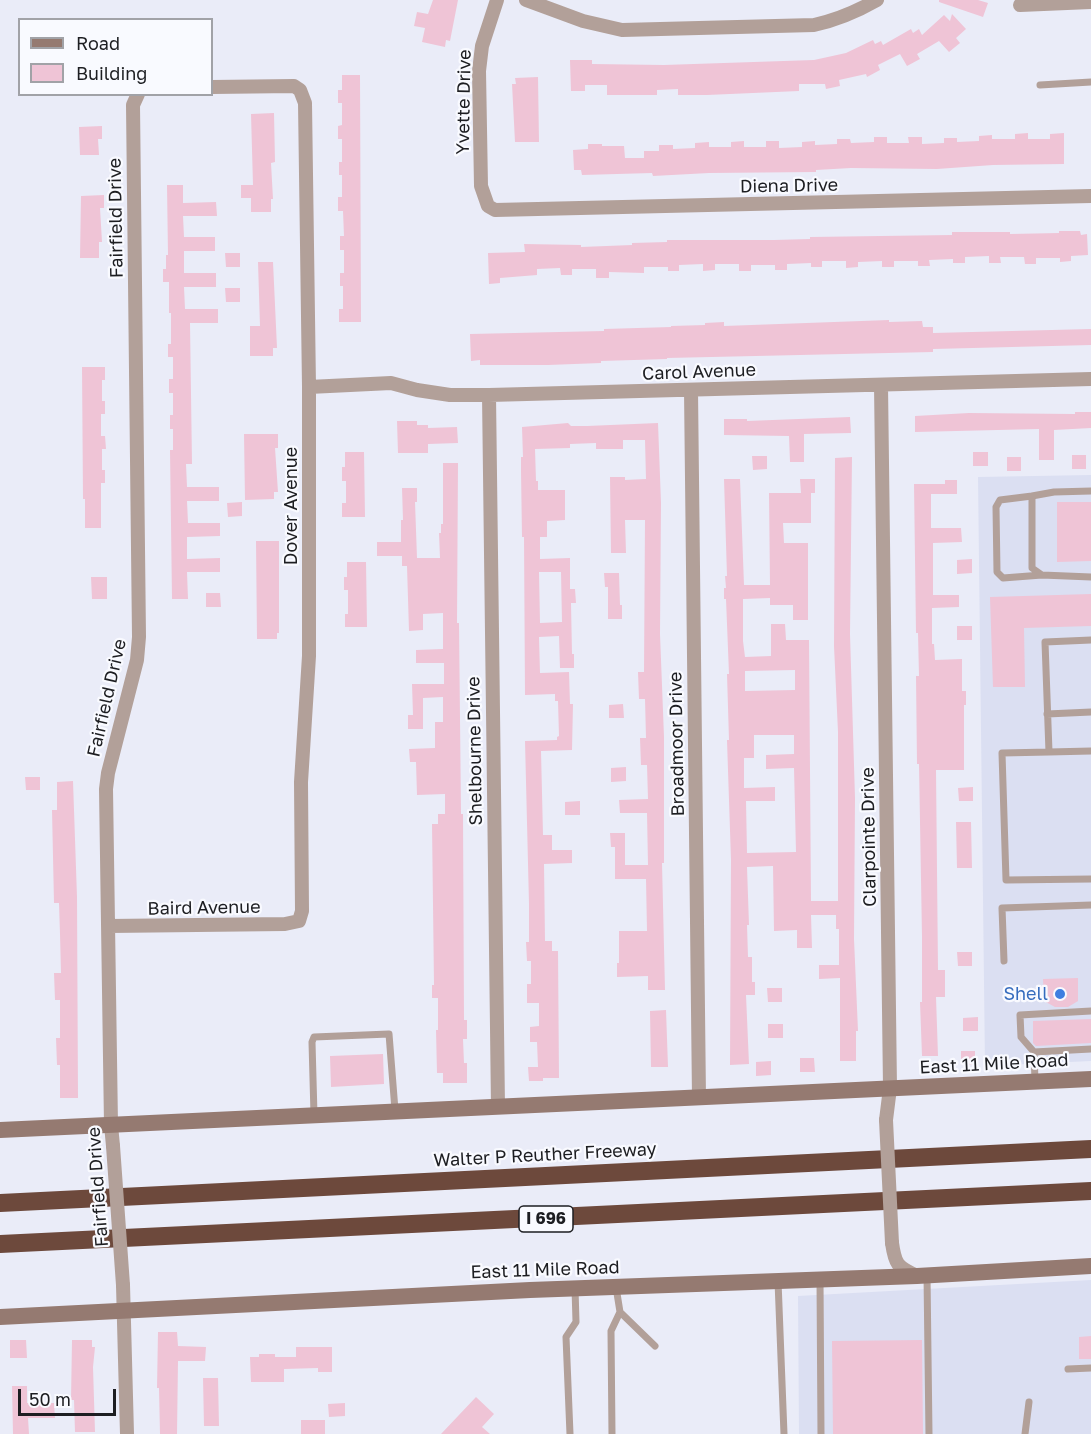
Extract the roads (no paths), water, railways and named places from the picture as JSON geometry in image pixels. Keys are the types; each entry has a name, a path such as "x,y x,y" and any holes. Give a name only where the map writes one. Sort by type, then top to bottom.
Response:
{"highway":[{"name":"Walter P Reuther Freeway","path":"0,1203 1091,1149"},
{"name":"I 696","path":"0,1244 1091,1191"}],"main road":[{"name":"East 11 Mile Road","path":"0,1130 1091,1079"},
{"name":"East 11 Mile Road","path":"0,1317 574,1288 922,1275 1091,1266"}],"street":[{"name":"Yvette Drive","path":"488,206 482,186 479,71 482,46 497,0"},
{"path":"526,0 604,27 635,31 814,25 842,18 877,0"},
{"path":"1020,5 1091,2"},
{"name":"Dover Avenue","path":"213,87 294,86 300,90 305,103 309,387 309,656 302,782 303,902 299,921"},
{"name":"Fairfield Drive","path":"127,1434 125,1310 111,1125 106,789 137,660 139,637 133,105 137,96"},
{"name":"Diena Drive","path":"488,206 503,212 1091,196"},
{"name":"Carol Avenue","path":"309,387 391,383 450,395 489,395 1091,379"},
{"name":"Clarpointe Drive","path":"881,385 890,1088 886,1120 892,1243 897,1264 904,1270 922,1275"},
{"name":"Broadmoor Drive","path":"691,390 699,1098"},
{"name":"Shelbourne Drive","path":"489,395 498,1107"},
{"name":"Baird Avenue","path":"109,926 230,926 285,924 299,921"}],"lane":[{"path":"1040,85 1091,82"},
{"path":"1091,491 1054,492 1000,500 996,507 997,572 1003,578 1042,575 1091,577"},
{"path":"1032,496 1032,568 1042,575"},
{"path":"1049,752 1045,642 1091,640"},
{"path":"1047,714 1091,712"},
{"path":"1091,751 1002,753 1006,880 1091,879"},
{"path":"1004,961 1002,908 1091,905"},
{"path":"1035,1081 1034,1052 1021,1037 1020,1015 1091,1011"},
{"path":"314,1115 312,1042 314,1037 387,1032 390,1036 395,1112"},
{"path":"1034,1052 1091,1049"},
{"path":"922,1275 929,1434"},
{"path":"820,1279 821,1434"},
{"path":"778,1281 784,1434"},
{"path":"612,1434 611,1331 620,1312 616,1287"},
{"path":"570,1434 566,1337 576,1322 574,1288"},
{"path":"620,1312 655,1346"},
{"path":"1068,1369 1091,1368"},
{"path":"1024,1434 1029,1401"}],"place":[{"name":"Shell","path":"1060,994"}]}
